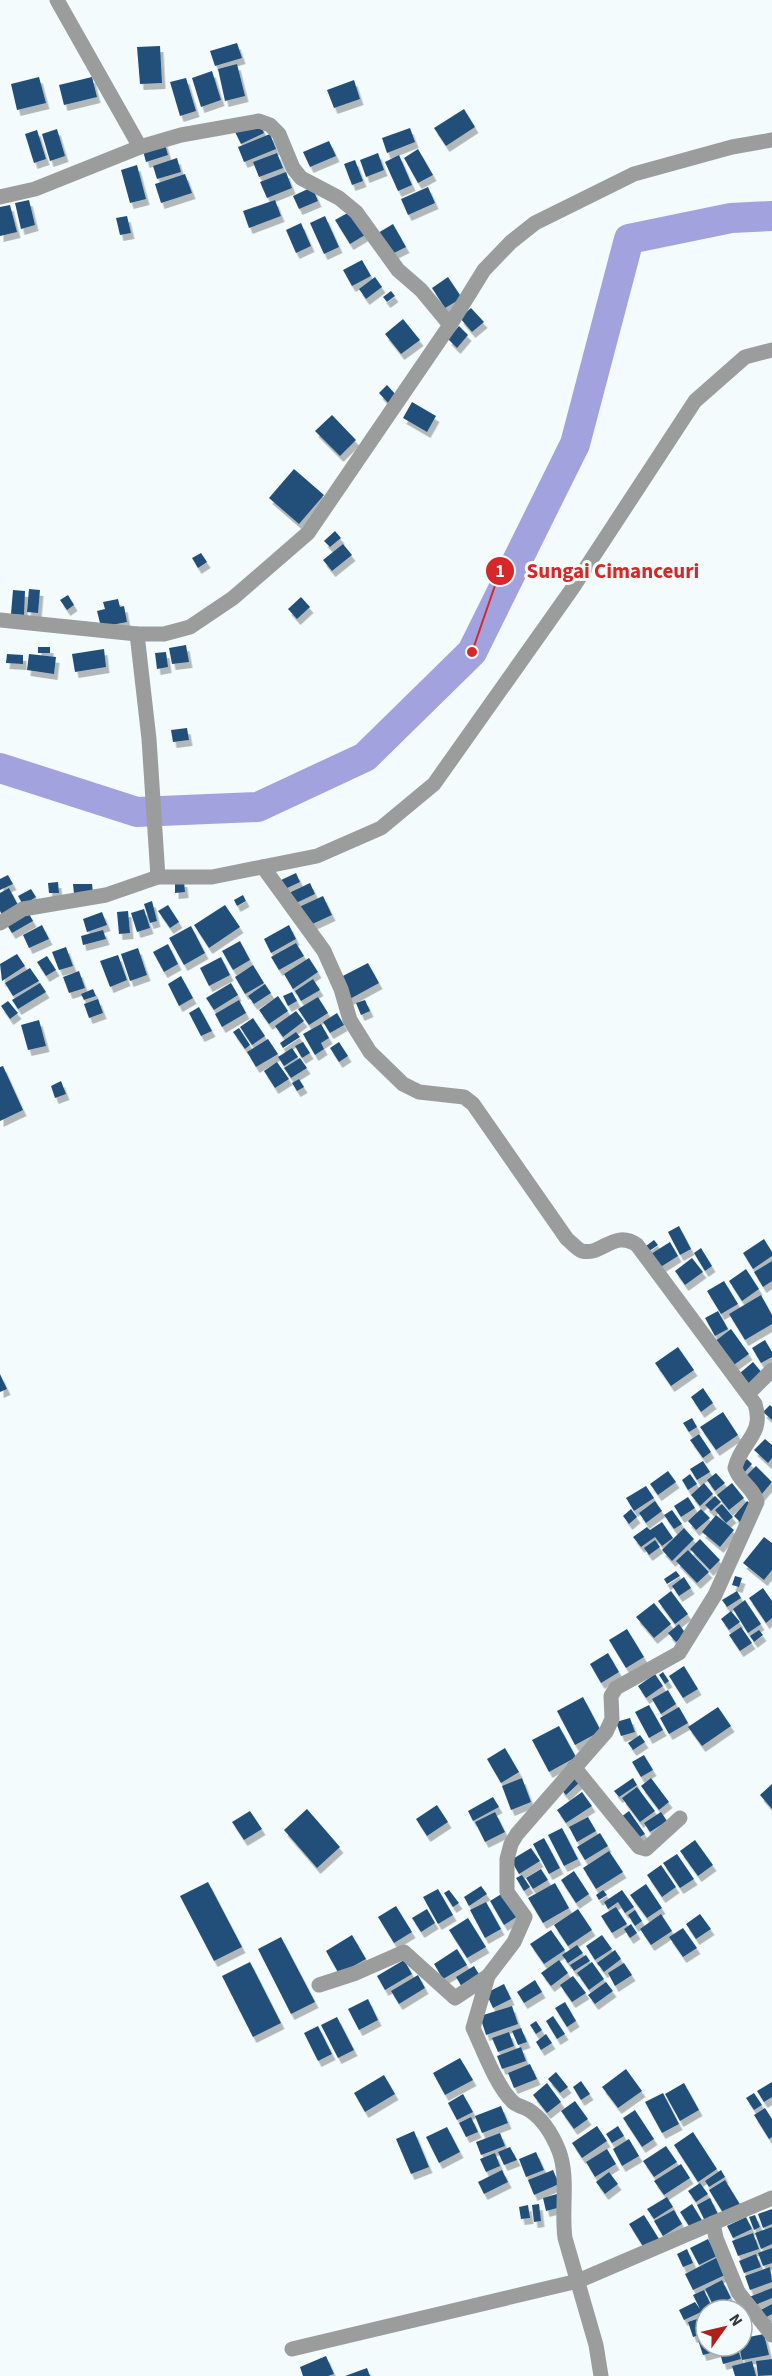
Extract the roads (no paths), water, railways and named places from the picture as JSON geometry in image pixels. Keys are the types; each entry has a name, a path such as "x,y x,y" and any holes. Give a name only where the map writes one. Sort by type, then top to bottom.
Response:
{"street":[{"path":"57,0 140,147"},
{"path":"0,197 35,189 140,147 181,135 259,121 270,125 279,134 293,168 301,178 339,198 356,212 398,270 421,290 450,326"},
{"path":"0,620 137,634 164,634 189,627 233,598 308,533 450,326 484,270 511,242 535,223 634,174 732,147 772,140"},
{"path":"0,923 23,909 106,895 157,870 212,877 317,856 381,828 434,784 572,589 695,401 745,357 772,350"},
{"path":"137,634 149,739 157,870"},
{"path":"263,867 324,951 341,989 350,1020 370,1052 403,1084 419,1092 464,1097 473,1104 567,1239 576,1247 582,1251 590,1251 621,1239 630,1240 637,1245 755,1404 758,1425 735,1468 739,1477 753,1492 757,1502 716,1595 679,1653 616,1688 611,1696 612,1719 606,1732 517,1834 511,1844 507,1859 507,1892 525,1917 514,1942 488,1976 455,1998 404,1952 319,1986"},
{"path":"748,1394 772,1370"},
{"path":"574,1767 639,1847 645,1849 680,1818"},
{"path":"488,1976 473,2028 500,2084 513,2102 531,2111 545,2125 559,2153 565,2200 562,2221 565,2238 596,2345 601,2376"},
{"path":"292,2349 578,2281 772,2198"},
{"path":"714,2223 716,2238 738,2292 772,2335"}],"waterway":[{"path":"0,768 137,812 258,807 365,757 472,652 575,444 629,239 731,218 772,216"}],"place":[{"name":"Sungai Cimanceuri","path":"472,652"}]}
